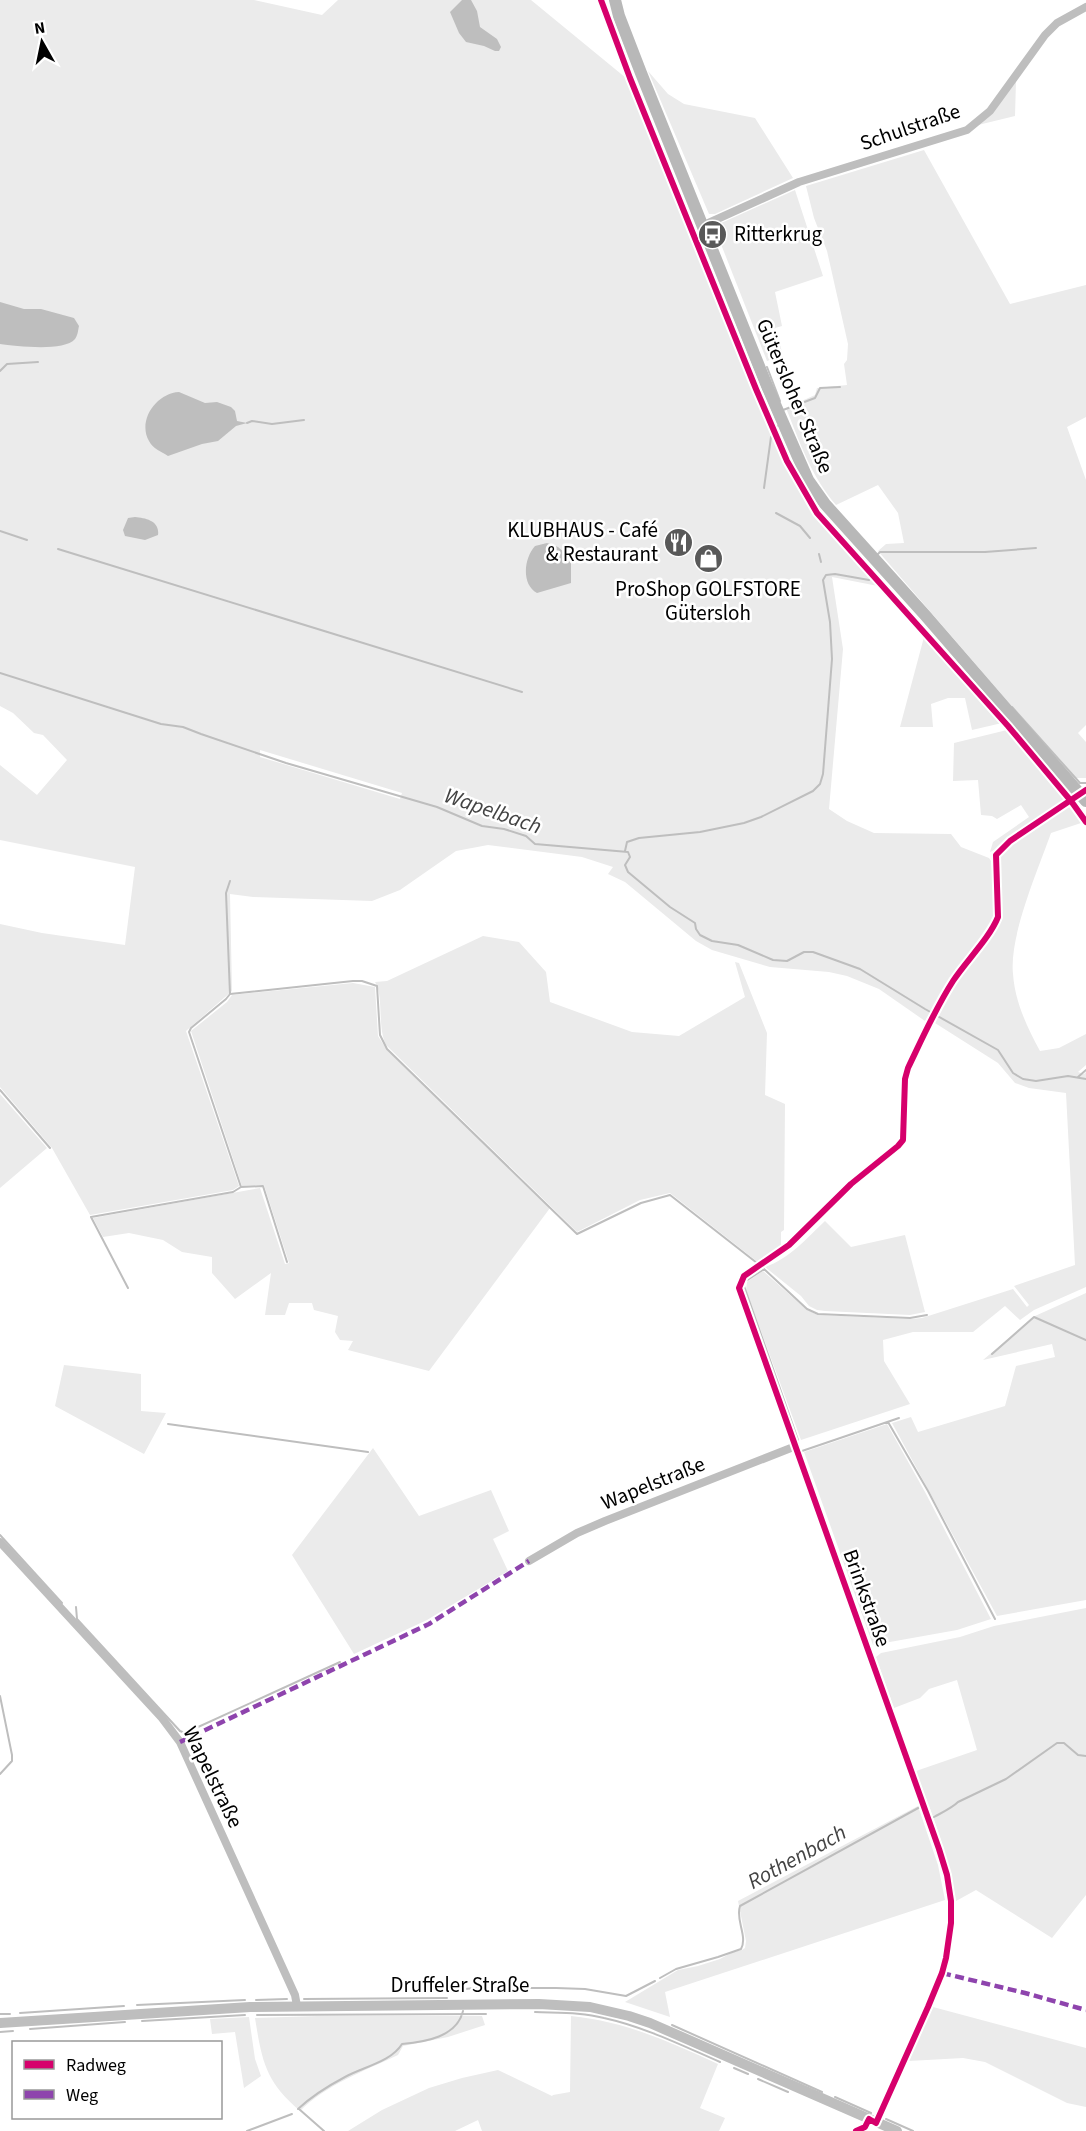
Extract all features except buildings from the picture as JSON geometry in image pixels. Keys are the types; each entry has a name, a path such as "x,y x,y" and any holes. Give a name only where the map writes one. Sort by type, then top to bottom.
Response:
{"main road":[{"name":"Gütersloher Straße","path":"615,0 641,73 767,386 808,480 825,504 1084,795"}],"street":[{"name":"Schulstraße","path":"704,225 799,182 967,130 990,111 1045,34 1057,23 1086,7"},
{"name":"Brinkstraße","path":"872,2121 942,1973 949,1944 951,1901 947,1875 739,1287 744,1276 789,1245 851,1184 898,1146"},
{"name":"Wapelstraße","path":"529,1561 577,1533 796,1446"},
{"name":"Wapelstraße","path":"0,1542 162,1718 180,1742 295,1995 297,2006"},
{"name":"Druffeler Straße","path":"0,2023 226,2008 575,2005 604,2009 650,2023 897,2131"},
{"path":"856,2131 872,2121"}],"shaded area":[{"path":"0,0 254,0 322,15 338,0 531,0 626,78 784,462 814,516 878,586 832,577 843,649 829,809 847,821 874,833 951,834 961,847 989,858 996,903 995,915 993,923 964,960 925,1021 879,989 847,976 829,972 770,967 712,950 696,941 625,882 608,874 613,867 582,857 488,845 456,851 400,890 372,901 253,897 230,894 232,991 186,1031 239,1186 233,1190 90,1215 52,1148 0,1087 0,924 42,933 125,945 135,867 0,840 0,765 37,795 67,760 43,735 34,733 13,713 0,706","holes":["260,750 402,793 400,799 260,757"]},
{"path":"462,0 471,0 477,11 480,27 497,39 501,47 499,51 466,42 459,33 450,12"},
{"path":"648,71 668,94 684,104 755,118 793,178 715,214 709,214"},
{"path":"1016,81 1015,116 978,125"},
{"path":"924,150 1010,304 1086,285 1086,417 1067,427 1086,480 1086,725 1078,733 1086,742 1086,778 1074,778 878,551 886,544 904,543 898,513 878,485 836,505 813,471 786,408 815,395 817,388 847,385 844,364 847,360 848,344 827,251 814,218 806,186"},
{"path":"795,190 823,276 775,292 782,326 775,328 783,355 767,361 715,229 719,224"},
{"path":"0,302 24,309 41,309 74,318 79,326 77,336 61,346 28,347 0,344"},
{"path":"179,392 205,403 217,402 231,407 235,411 237,421 247,423 236,426 218,441 168,456 151,444 146,433 147,417 151,409 163,397"},
{"path":"128,518 148,519 155,523 158,535 145,540 125,536 123,530"},
{"path":"547,543 558,547 571,558 571,583 537,593 528,584 526,577 528,557 535,546"},
{"path":"924,637 1002,723 972,730 965,698 948,698 931,704 933,727 900,727"},
{"path":"1007,730 1066,800 990,852 993,842 1029,817 1021,805 997,819 981,815 978,780 953,781 954,743"},
{"path":"1071,804 1084,822 1051,833 1020,922 1015,941 1013,974 1022,1014 1040,1051 1059,1048 1086,1034 1086,1065 1078,1072 1084,1074 1086,1072 1086,1287 1034,1310 1020,1320 1005,1306 973,1332 913,1332 883,1340 884,1361 910,1404 801,1440 746,1290 747,1282 763,1271 807,1310 818,1315 911,1319 922,1318 1013,1289 1027,1307 1029,1305 1014,1286 1075,1265 1066,1093 1029,1088 1015,1083 998,1063 935,1023 943,1002 967,963 997,926 1001,909 997,864 1003,851"},
{"path":"483,936 519,942 546,972 550,1002 632,1032 679,1036 745,997 735,962 739,963 767,1033 765,1095 785,1104 784,1230 781,1232 781,1248 759,1263 670,1193 640,1200 577,1232 386,1045 383,1038 378,988 375,982 387,981"},
{"path":"353,983 375,987 378,1036 387,1050 550,1208 429,1371 348,1350 353,1341 340,1340 335,1332 338,1316 314,1310 312,1303 289,1303 285,1315 265,1315 271,1273 235,1299 212,1273 212,1257 182,1252 163,1240 129,1233 103,1237 93,1218 260,1188 285,1264 289,1263 264,1185 242,1186 191,1031 227,1002 232,995"},
{"path":"0,1094 47,1148 0,1188"},
{"path":"825,1221 851,1247 905,1235 925,1312 910,1315 817,1310 809,1306 801,1296 765,1267 790,1253"},
{"path":"1086,1293 1086,1600 997,1616 892,1423 911,1417 918,1432 1005,1406 1016,1366 1055,1357 1052,1344 983,1360 1035,1316"},
{"path":"64,1365 141,1374 141,1411 166,1413 144,1454 55,1406"},
{"path":"887,1424 991,1619 957,1630 873,1645 804,1452"},
{"path":"373,1448 419,1516 491,1490 509,1531 493,1539 508,1571 427,1620 354,1654 292,1555"},
{"path":"1086,1608 1086,1895 1052,1938 976,1890 956,1901 944,1851 916,1771 977,1750 957,1680 929,1689 920,1698 894,1708 876,1657 881,1653 960,1637 994,1626"},
{"path":"918,1806 938,1865 945,1900 665,1992 670,2017 625,2002 678,1970 720,1959 745,1948 746,1941 738,1901"},
{"path":"933,2007 1086,2048 1086,2107 1067,2103 985,2062 963,2058 909,2061"},
{"path":"482,2016 485,2025 448,2037 403,2046 398,2055 333,2086 300,2111 272,2080 263,2058 255,2018"},
{"path":"571,2016 628,2028 664,2040 718,2064 700,2108 725,2118 719,2131 482,2131 478,2120 455,2131 348,2131 382,2110 429,2088 498,2070 552,2096 570,2092"},
{"path":"249,2017 255,2059 261,2076 244,2088 235,2032 212,2034 210,2019"}],"waterway":[{"path":"0,371 7,364 38,362"},
{"path":"767,367 780,401"},
{"path":"783,410 815,398 820,388 840,387"},
{"path":"247,423 252,421 272,424 304,420"},
{"path":"764,488 771,437"},
{"path":"776,513 800,526 810,538"},
{"path":"0,531 27,540"},
{"path":"840,534 1071,794"},
{"path":"878,554 880,552 985,552 1036,548"},
{"path":"58,549 522,692"},
{"path":"819,554 821,562"},
{"path":"625,851 627,842 639,838 700,832 744,823 813,791 820,784 823,774 832,659 830,622 823,580 826,575 835,574 869,580"},
{"name":"Wapelbach","path":"0,673 161,724 183,727 286,763 437,807 482,826 504,829 526,836 535,844 628,852 630,857 625,865 628,872 670,907 695,923 700,935 712,941 738,945 773,960 787,961 804,952 813,952 860,969 998,1050 1013,1073 1023,1079 1036,1081 1068,1076 1086,1079"},
{"path":"1012,707 1080,783 1086,783"},
{"path":"128,1288 91,1217 233,1192 241,1187 189,1032 230,994 226,893 230,881"},
{"path":"230,994 353,981 362,981 377,986 380,1035 387,1049 577,1234 641,1203 670,1195 757,1263"},
{"path":"1078,1077 1086,1070"},
{"path":"0,1090 50,1148"},
{"path":"241,1187 263,1186 287,1262"},
{"path":"764,1269 807,1309 818,1314 910,1318 927,1315"},
{"path":"746,1281 764,1269"},
{"path":"744,1286 798,1440"},
{"path":"992,1354 1034,1317 1086,1340"},
{"path":"802,1451 899,1418"},
{"path":"888,1422 928,1491 995,1619"},
{"path":"168,1424 368,1452"},
{"path":"0,1535 62,1603"},
{"path":"76,1607 77,1619 180,1731 185,1733 340,1662"},
{"path":"0,1696 12,1755 12,1761 0,1774"},
{"name":"Rothenbach","path":"934,1817 958,1802 1006,1779 1057,1743 1064,1743 1078,1755 1086,1756"},
{"name":"Rothenbach","path":"660,1978 676,1969 741,1949 743,1939 739,1917 740,1906 920,1807"},
{"name":"Rothenbach","path":"464,1993 465,1989 475,1988 556,1988 585,1989 626,1996 655,1981"},
{"path":"304,1999 447,1998"},
{"path":"256,2000 287,1999"},
{"path":"137,2005 245,2000"},
{"path":"20,2013 124,2006"},
{"path":"298,2109 332,2084 384,2060 402,2044 430,2040 447,2032 460,2020 463,2011"},
{"path":"535,2012 596,2016 634,2026 720,2062"},
{"path":"0,2014 10,2014"},
{"path":"257,2015 486,2014"},
{"path":"142,2021 245,2015"},
{"path":"30,2029 125,2022"},
{"path":"672,2025 822,2092"},
{"path":"0,2032 13,2031"},
{"path":"734,2068 748,2074"},
{"path":"758,2079 788,2092"},
{"path":"835,2097 871,2113"},
{"path":"299,2109 324,2131"},
{"path":"247,2131 292,2114"},
{"path":"886,2119 913,2131"}],"marked path":[{"path":"180,1742 429,1624 529,1561"},
{"path":"942,1973 1086,2010"}],"cycle path":[{"path":"601,0 630,78 756,389 787,461 817,513 1008,726 1086,822"},
{"path":"856,2131 865,2127 869,2119 876,2123 928,2007 946,1958 951,1923 951,1901 947,1875 939,1849 739,1288 744,1276 789,1245 851,1184 903,1140 905,1079 908,1068 946,992 998,917 996,855 1010,841 1086,790"}],"place":[{"name":"Ritterkrug","path":"713,234"},
{"name":"KLUBHAUS - Café & Restaurant","path":"679,542"},
{"name":"ProShop GOLFSTORE Gütersloh","path":"708,558"}]}
